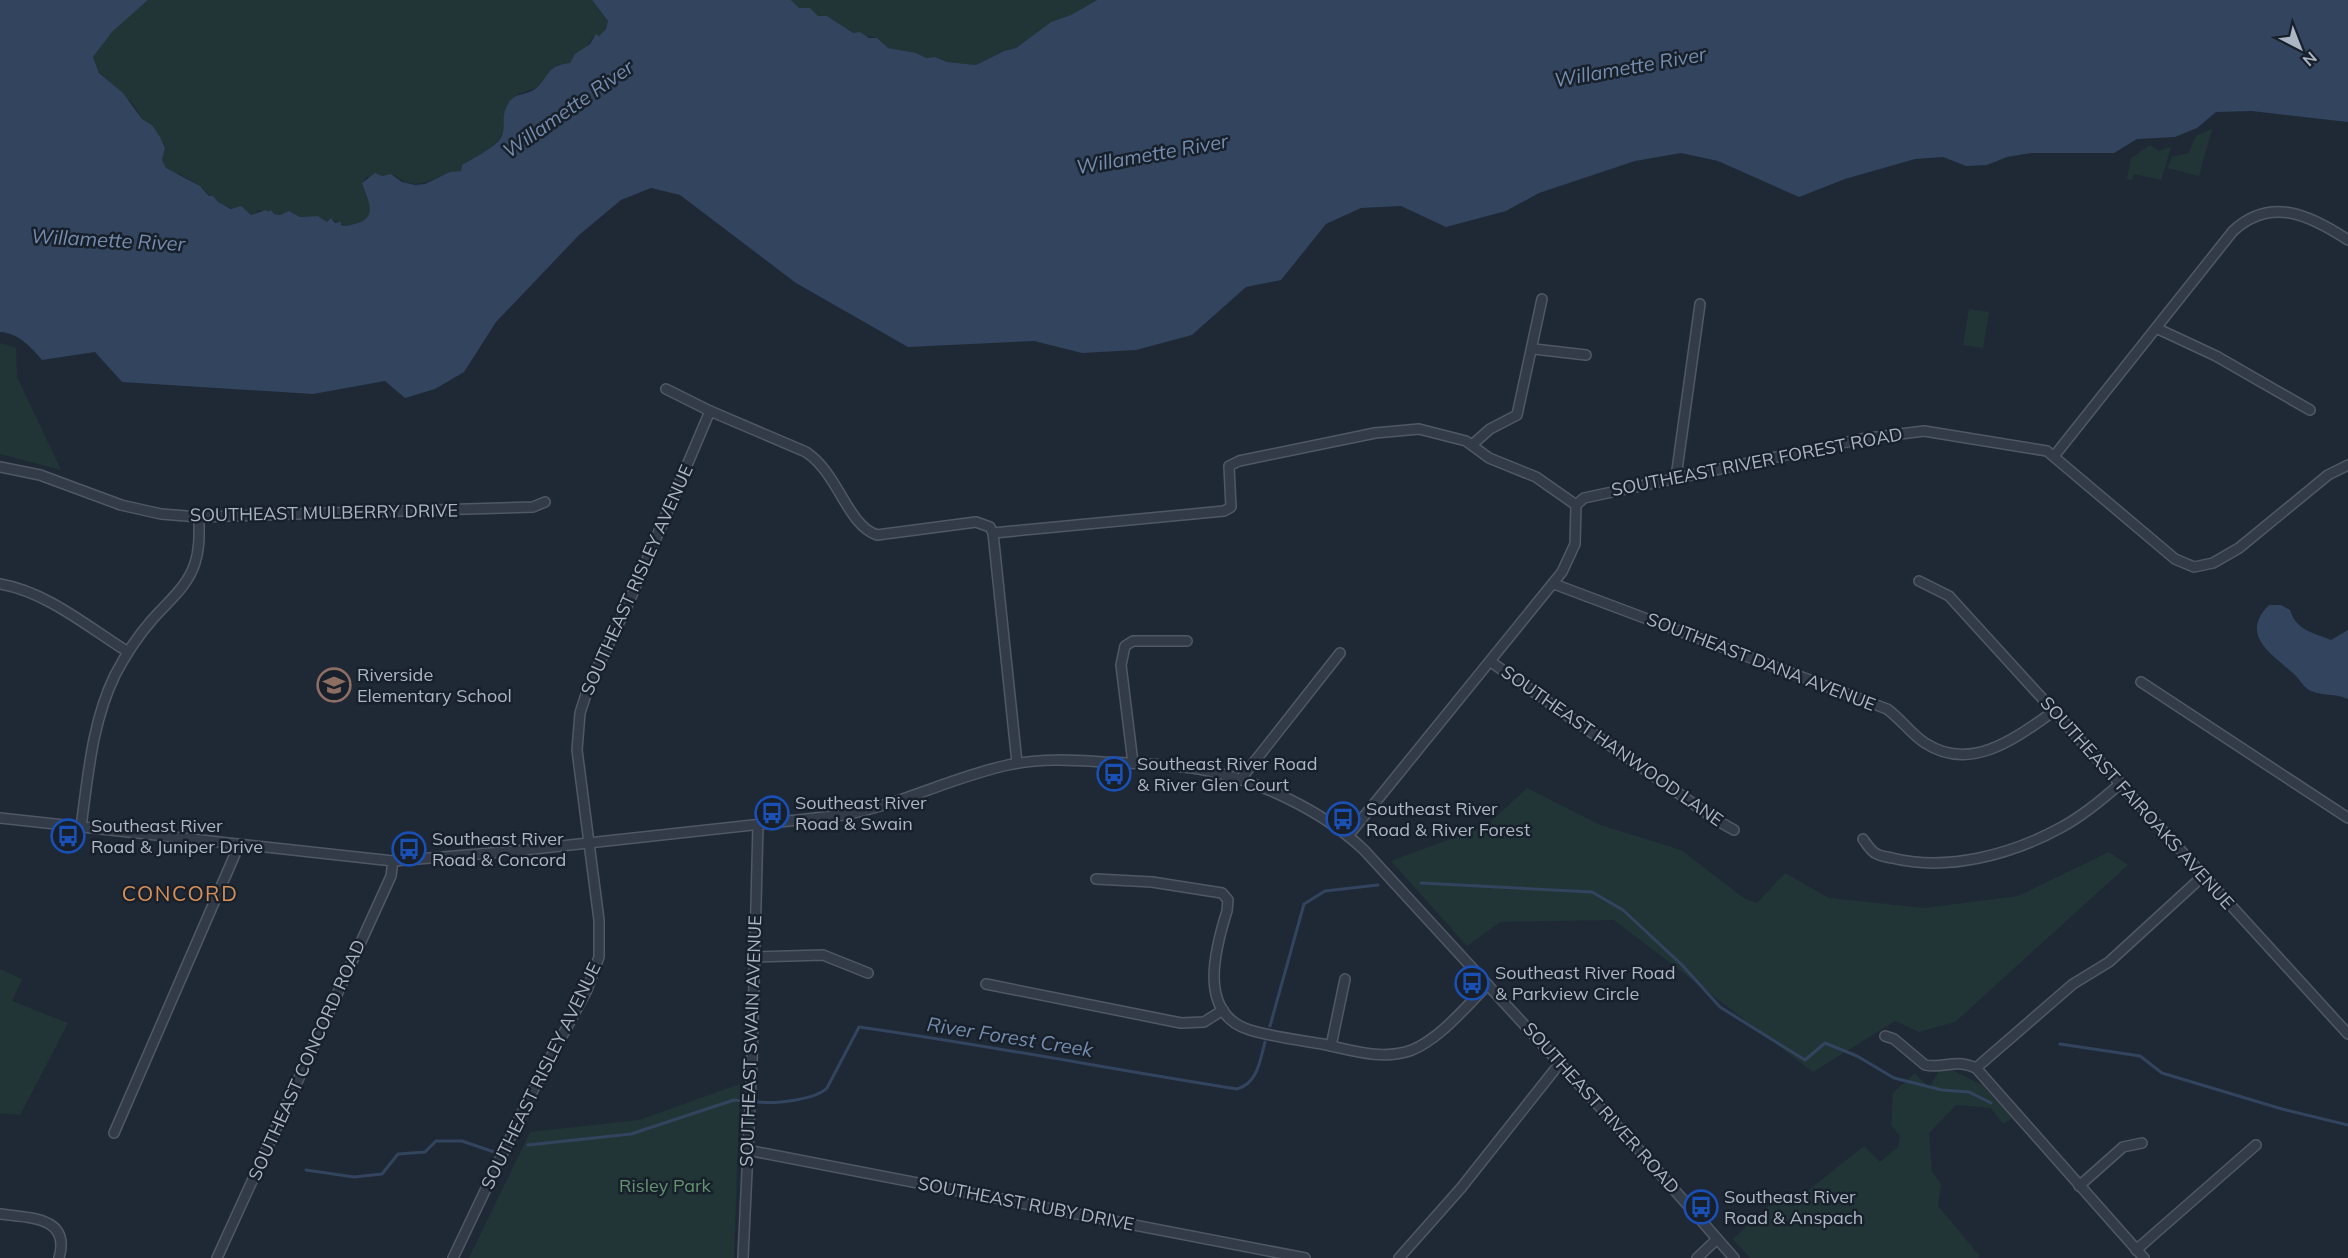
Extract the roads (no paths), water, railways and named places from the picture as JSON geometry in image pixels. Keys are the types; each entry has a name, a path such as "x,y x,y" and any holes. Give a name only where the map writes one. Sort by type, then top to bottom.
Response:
{"street":[{"path":"2055,455 2233,231 2258,213 2288,212 2306,217 2348,240"},
{"path":"1473,444 1490,429 1518,415 1534,349 1542,299"},
{"path":"1676,477 1700,304"},
{"path":"2156,328 2216,356 2310,410"},
{"path":"1534,349 1586,355"},
{"path":"666,389 710,411 801,450 819,461 838,486 853,515 866,531 877,535 976,522 990,527 993,533 1017,763"},
{"name":"SOUTHEAST RISLEY AVENUE","path":"453,1258 595,970 599,957 599,920 577,750 585,696 629,602 710,411"},
{"path":"993,533 1224,511 1231,507 1232,499 1229,466 1239,461 1375,433 1419,429 1473,444 1489,458 1536,477 1576,505 1575,544 1568,564 1348,836"},
{"name":"SOUTHEAST RIVER FOREST ROAD","path":"1576,505 1584,498 1601,492 1861,439 1924,431 2046,451 2055,455 2175,559 2194,567 2213,563 2239,548 2328,475 2348,465"},
{"name":"SOUTHEAST MULBERRY DRIVE","path":"0,466 40,475 121,505 162,514 199,517 533,507 545,501"},
{"path":"81,827 96,729 110,687 128,652 151,621 182,589 191,573 199,547 199,517"},
{"name":"SOUTHEAST FAIROAKS AVENUE","path":"1919,581 1948,596 2348,1034"},
{"path":"0,584 21,588 40,596 128,652"},
{"name":"SOUTHEAST DANA AVENUE","path":"1554,584 1878,705 1900,719 1924,742 1948,754 1976,755 1990,750 2011,741 2054,711"},
{"path":"1133,763 1121,665 1125,646 1133,641 1187,641"},
{"path":"1240,780 1340,653"},
{"name":"SOUTHEAST HANWOOD LANE","path":"1491,662 1734,830"},
{"path":"2140,682 2348,818"},
{"name":"SOUTHEAST RIVER ROAD","path":"0,818 393,861 759,825 863,811 965,777 1017,763 1067,760 1200,769 1240,780 1283,798 1348,836 1560,1063 1734,1258"},
{"path":"1863,839 1875,854 1900,860 1929,863 1974,859 2012,849 2052,832 2084,813 2121,783"},
{"name":"SOUTHEAST SWAIN AVENUE","path":"743,1258 756,957 759,825"},
{"path":"114,1133 239,845"},
{"name":"SOUTHEAST CONCORD ROAD","path":"217,1258 391,876 393,861"},
{"path":"1976,1068 2066,989 2109,962 2202,876"},
{"path":"1096,879 1222,893 1228,900 1213,975 1214,992 1223,1010 1234,1022 1250,1030 1380,1055 1411,1050 1431,1038 1488,985"},
{"path":"756,957 823,955 868,973"},
{"path":"1331,1046 1344,979"},
{"path":"986,984 1181,1023 1203,1022 1223,1010"},
{"path":"1885,1036 1894,1039 1925,1065 1953,1062 1976,1068 2144,1258"},
{"path":"1399,1258 1461,1188 1560,1063"},
{"path":"2079,1186 2123,1147 2142,1143"},
{"path":"2136,1250 2256,1145"},
{"name":"SOUTHEAST RUBY DRIVE","path":"747,1150 1305,1258"},
{"path":"0,1214 40,1220 54,1226 61,1235 62,1245 58,1258"},
{"path":"1696,1258 1717,1239"}],"water":[{"name":"Willamette River","path":"0,0 148,0 112,32 93,57 99,73 123,93 142,119 152,125 160,137 165,148 162,160 166,168 200,186 209,196 213,196 218,202 231,209 241,206 251,215 266,210 280,215 289,211 300,217 318,216 327,222 331,218 335,223 341,222 341,225 345,226 363,221 370,213 369,201 362,183 375,173 382,176 391,174 402,182 415,185 425,184 450,172 461,171 462,165 497,142 503,131 505,112 512,99 535,89 556,66 570,63 575,54 590,44 596,34 599,36 606,29 608,21 592,0 791,0 799,8 810,8 818,16 827,16 853,33 860,32 869,38 877,38 888,48 916,53 926,58 935,57 947,62 976,65 1004,51 1016,48 1051,22 1071,15 1097,0 2348,0 2348,122 2252,111 2216,112 2197,128 2175,137 2137,139 2114,153 2031,153 2007,157 1987,165 1966,166 1943,157 1915,159 1845,179 1799,197 1718,161 1681,153 1635,161 1539,193 1506,211 1446,227 1401,206 1361,208 1326,224 1281,280 1246,287 1192,335 1136,350 1082,353 1034,341 908,347 796,283 680,195 651,188 621,200 579,235 496,322 464,372 435,389 405,398 385,381 313,394 122,382 95,352 42,360 18,338 0,332"},
{"path":"2269,605 2281,605 2290,610 2301,627 2331,640 2348,630 2348,699 2315,693 2308,689 2262,644 2257,626 2260,616"}],"waterway":[{"name":"River Forest Creek","path":"1421,883 1592,892 1623,910 1682,965 1720,1007 1805,1060 1825,1043 1857,1056 1894,1078 1942,1090 1969,1092 1991,1103"},
{"name":"River Forest Creek","path":"1270,1026 1304,904 1325,891 1378,885"},
{"name":"River Forest Creek","path":"758,1102 784,1102 814,1096 827,1088 859,1027 1237,1089 1250,1082 1254,1076 1265,1042"},
{"name":"River Forest Creek","path":"2060,1044 2140,1056 2162,1073 2282,1109 2348,1125"},
{"name":"River Forest Creek","path":"528,1145 631,1134 734,1100 742,1101"},
{"name":"River Forest Creek","path":"306,1170 354,1177 382,1174 398,1154 425,1152 436,1141 462,1141 494,1152"}],"place":[{"name":"Riverside Elementary School","path":"334,685"},
{"name":"Southeast River Road & River Glen Court","path":"1114,774"},
{"name":"Southeast River Road & Swain","path":"772,813"},
{"name":"Southeast River Road & River Forest","path":"1343,819"},
{"name":"Southeast River Road & Juniper Drive","path":"68,836"},
{"name":"Southeast River Road & Concord","path":"409,849"},
{"name":"Southeast River Road & Parkview Circle","path":"1472,983"},
{"name":"Southeast River Road & Anspach","path":"1701,1207"}],"district":[{"name":"CONCORD","path":"180,894"}],"park label":[{"name":"Risley Park","path":"665,1186"}]}
